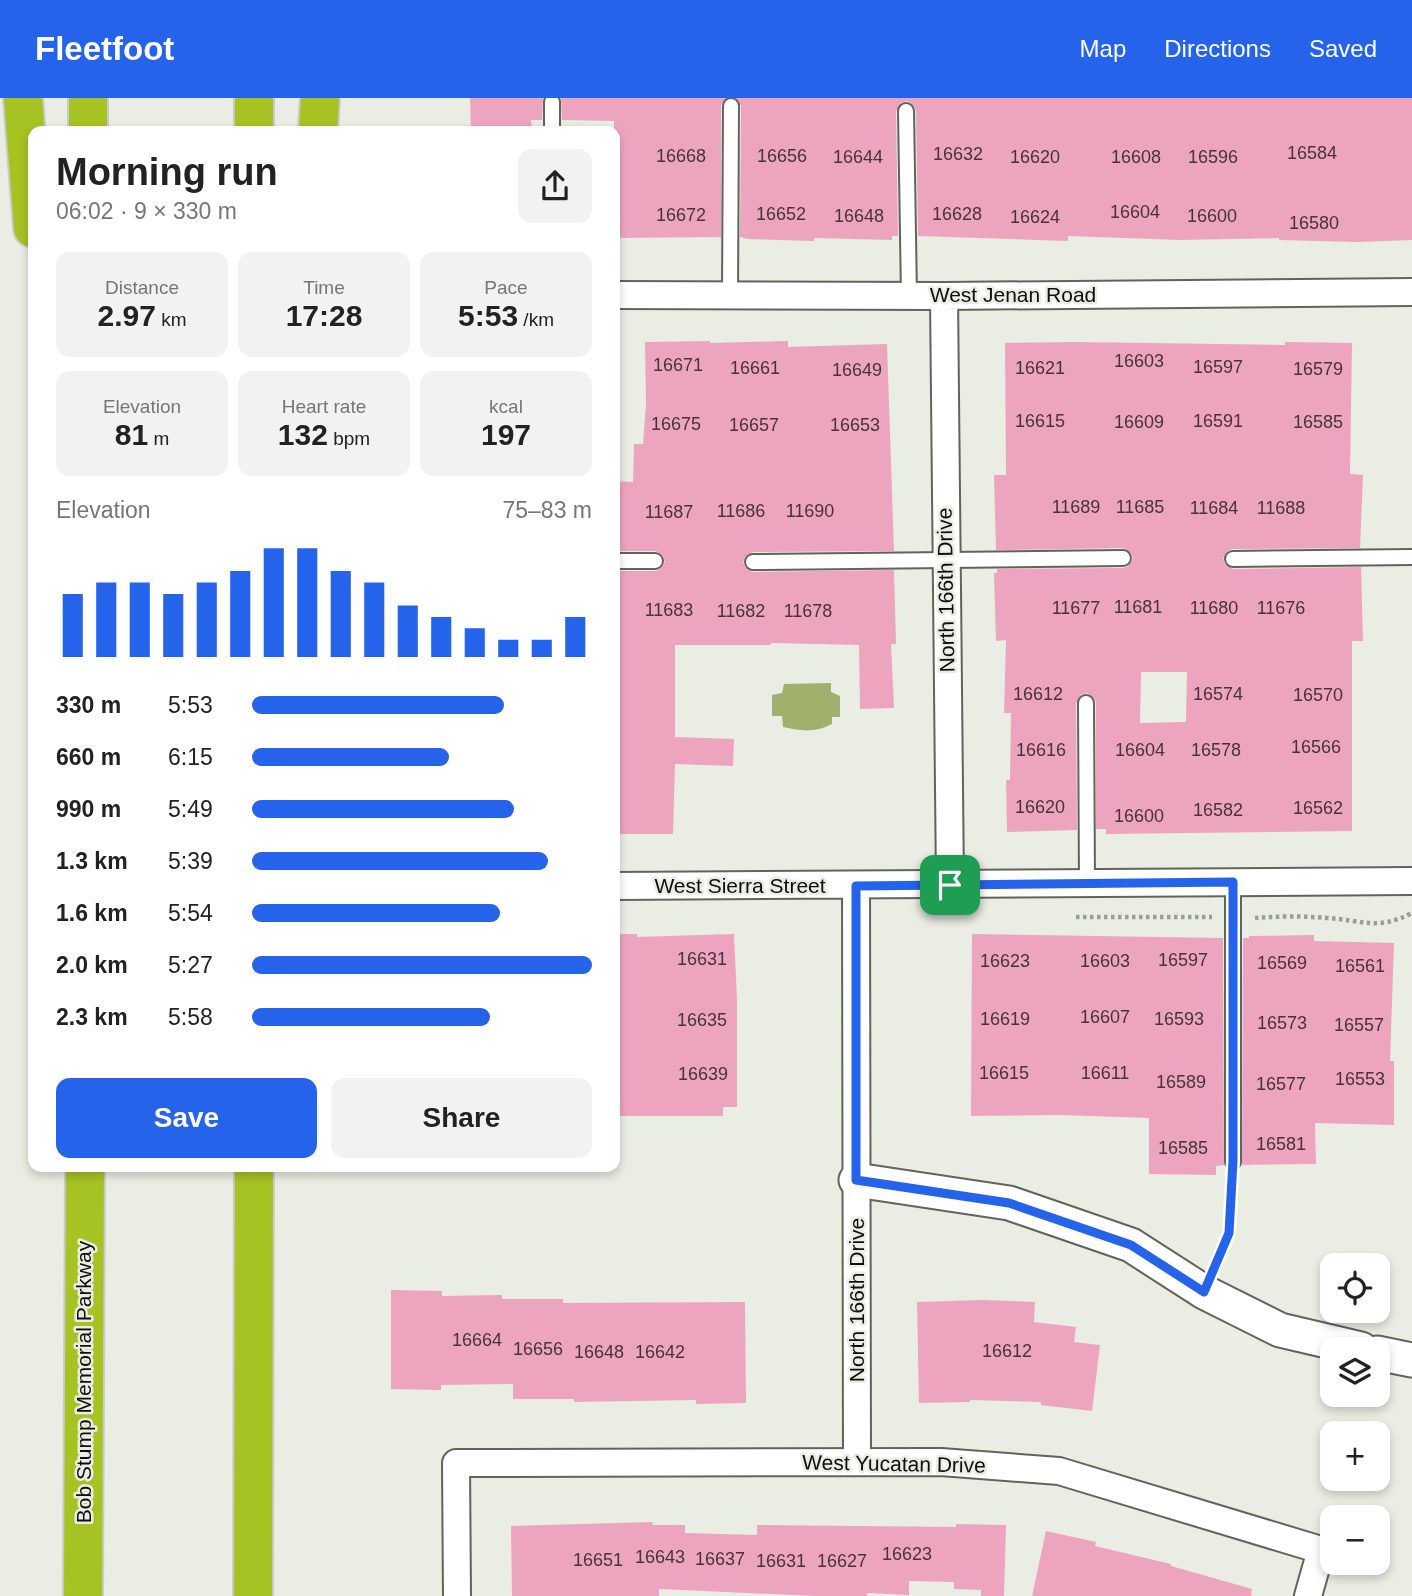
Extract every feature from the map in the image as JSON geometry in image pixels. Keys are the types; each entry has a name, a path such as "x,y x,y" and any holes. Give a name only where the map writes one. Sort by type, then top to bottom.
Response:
{"highway":[{"path":"23,98 28,163"},
{"path":"88,98 88,126"},
{"path":"254,98 254,126"},
{"path":"318,126 320,98"},
{"name":"Bob Stump Memorial Parkway","path":"83,1596 85,1172"},
{"path":"253,1596 254,1172"}],"street":[{"name":"West Jenan Road","path":"620,295 944,296 1412,292"},
{"name":"North 166th Drive","path":"944,296 950,885"},
{"name":"West Sierra Street","path":"620,886 1412,881"},
{"name":"North 166th Drive","path":"856,886 857,1462"},
{"path":"856,1180 1009,1203 1131,1245 1204,1292 1280,1330 1320,1339"},
{"path":"1390,1356 1412,1360"},
{"name":"West Yucatan Drive","path":"457,1596 456,1463 857,1462 941,1462 1059,1471 1321,1550 1307,1596"}],"lane":[{"path":"552,102 552,126"},
{"path":"730,295 731,106"},
{"path":"906,111 909,296"},
{"path":"1233,559 1412,557"},
{"path":"753,562 1123,558"},
{"path":"620,561 655,561"},
{"path":"1086,703 1087,883"},
{"path":"1233,882 1233,1161"}],"path":[{"path":"1204,1292 1229,1233 1233,1161"}],"shaded area":[{"path":"831,683 831,692 840,696 840,717 832,717 832,724 814,730 796,729 783,727 782,716 772,716 772,695 782,693 784,684"}],"building":[{"path":"470,98 543,98 542,120 531,120 532,126 471,126"},
{"path":"561,98 726,98 721,106 721,237 620,238 620,126 614,126 614,121 562,120"},
{"path":"736,98 1412,98 1412,240 1180,240 1068,236 1068,241 918,236 916,111 907,101 901,103 896,111 898,236 892,236 892,240 748,239 740,237 741,106"},
{"path":"788,341 788,347 887,344 894,551 753,552 745,557 743,563 753,572 894,570 896,644 891,644 894,708 860,709 859,645 675,645 675,737 734,739 733,766 675,764 673,834 620,834 620,571 656,571 665,562 663,556 656,551 620,551 620,481 633,482 634,444 643,444 646,404 645,342"},
{"path":"1005,343 1352,343 1350,474 1363,475 1360,548 1233,549 1223,558 1225,564 1233,569 1361,567 1363,641 1352,641 1352,831 1106,834 1106,829 1096,829 1096,703 1087,693 1081,695 1076,703 1077,830 1007,832 1006,780 1010,780 1011,713 1004,713 1006,640 996,641 994,573 997,573 997,569 1123,568 1133,559 1131,553 1123,548 996,550 994,475 1006,475","holes":["1141,672 1187,672 1186,722 1140,723"]},
{"path":"620,934 637,934 637,937 734,934 737,1107 723,1107 723,1116 620,1116"},
{"path":"972,934 1223,938 1224,1165 1216,1166 1216,1175 1149,1174 1149,1118 971,1116"},
{"path":"1314,935 1314,941 1394,943 1390,1061 1394,1061 1394,1125 1315,1123 1316,1164 1242,1165 1243,938"},
{"path":"391,1290 442,1291 442,1296 502,1295 502,1299 563,1299 563,1303 745,1302 746,1403 696,1404 696,1400 574,1402 574,1399 513,1399 513,1384 441,1385 441,1390 391,1389"},
{"path":"917,1302 1035,1302 1034,1322 1076,1327 1074,1342 1100,1345 1092,1411 1041,1405 1041,1402 970,1400 919,1403"},
{"path":"653,1522 652,1525 685,1525 685,1533 757,1535 757,1525 1006,1525 1004,1596 981,1596 981,1590 954,1589 954,1582 909,1581 909,1595 867,1593 867,1596 815,1596 659,1589 659,1596 512,1596 511,1526"},
{"path":"1046,1531 1096,1542 1095,1546 1171,1564 1252,1589 1251,1596 1032,1596"}],"route":[{"path":"1233,882 1233,1161 1229,1233 1204,1292 1131,1245 1009,1203 856,1180 856,886 950,885 1233,882"}]}
